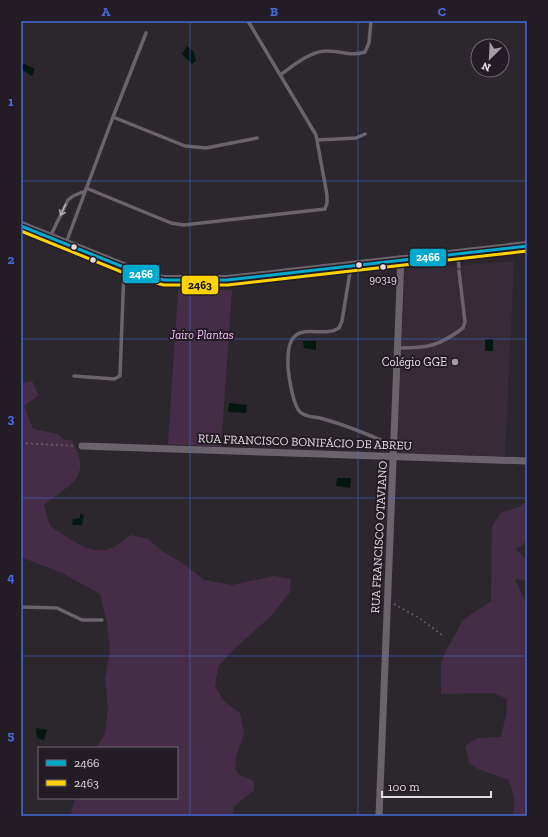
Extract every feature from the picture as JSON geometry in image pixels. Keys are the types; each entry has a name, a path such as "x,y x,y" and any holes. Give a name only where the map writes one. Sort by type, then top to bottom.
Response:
{"main road":[{"path":"21,226 124,268 164,280 227,280 401,259 527,246"}],"street":[{"name":"RUA FRANCISCO OTAVIANO","path":"379,816 399,348 401,259"},
{"name":"RUA FRANCISCO BONIFÁCIO DE ABREU","path":"82,446 527,461"}],"lane":[{"path":"50,238 68,200 86,190 171,223 184,225 325,209 328,195 318,140 314,130 248,21"},
{"path":"280,75 304,58 324,51 355,55 365,52 369,43 371,21"},
{"path":"66,244 146,33"},
{"path":"113,118 185,146 196,148 256,138"},
{"path":"318,140 356,138 365,134"},
{"path":"399,348 425,348 435,345 463,328 464,322 458,254"},
{"path":"351,265 342,321 339,328 328,332 296,334 292,339 288,360 292,390 299,411 305,415 346,425 394,446"},
{"path":"74,376 114,379 120,376 124,268"},
{"path":"21,606 57,608 82,620 102,620"}],"path":[{"path":"21,443 82,446"},
{"path":"387,601 419,618 442,635"}],"shaded area":[{"path":"187,46 194,52 196,61 192,64 182,54"},
{"path":"22,63 35,69 32,76 21,69"},
{"name":"Colégio GGE","path":"514,261 505,456 397,454 405,270"},
{"path":"485,339 493,339 493,351 485,351"},
{"path":"303,341 316,341 316,350 304,348"},
{"path":"229,403 247,405 246,413 228,412"},
{"path":"337,478 351,478 350,488 336,486"},
{"path":"80,514 84,515 82,525 72,525 73,519 80,518"},
{"path":"36,728 47,730 44,740 37,738"}],"green space":[{"name":"Jairo Plantas","path":"178,290 232,290 221,447 168,444"},
{"path":"32,381 39,395 24,406 33,429 58,434 64,440 72,440 78,453 80,464 76,479 44,505 50,526 83,546 97,550 111,548 131,535 148,539 162,551 184,564 204,580 232,585 274,576 291,579 290,592 271,616 232,651 218,667 215,687 224,701 240,713 244,734 236,757 235,769 241,776 254,781 254,790 234,806 233,816 71,816 76,799 178,799 178,747 97,747 105,734 108,707 105,679 110,650 107,623 100,594 64,574 21,557 21,383"},
{"path":"527,501 527,541 516,549 527,561 527,580 515,579 527,606 527,816 512,816 514,798 509,780 478,769 469,763 465,746 478,738 501,737 506,715 507,699 494,693 441,694 441,663 463,620 491,601 492,527 500,513 519,507"}],"transit line":[{"name":"2466","path":"21,226 141,274 164,280 227,280 527,246"},
{"name":"2463","path":"21,231 139,279 164,285 228,285 527,251"}],"place":[{"name":"90319","path":"383,267"},
{"name":"Colégio GGE","path":"455,362"}]}
